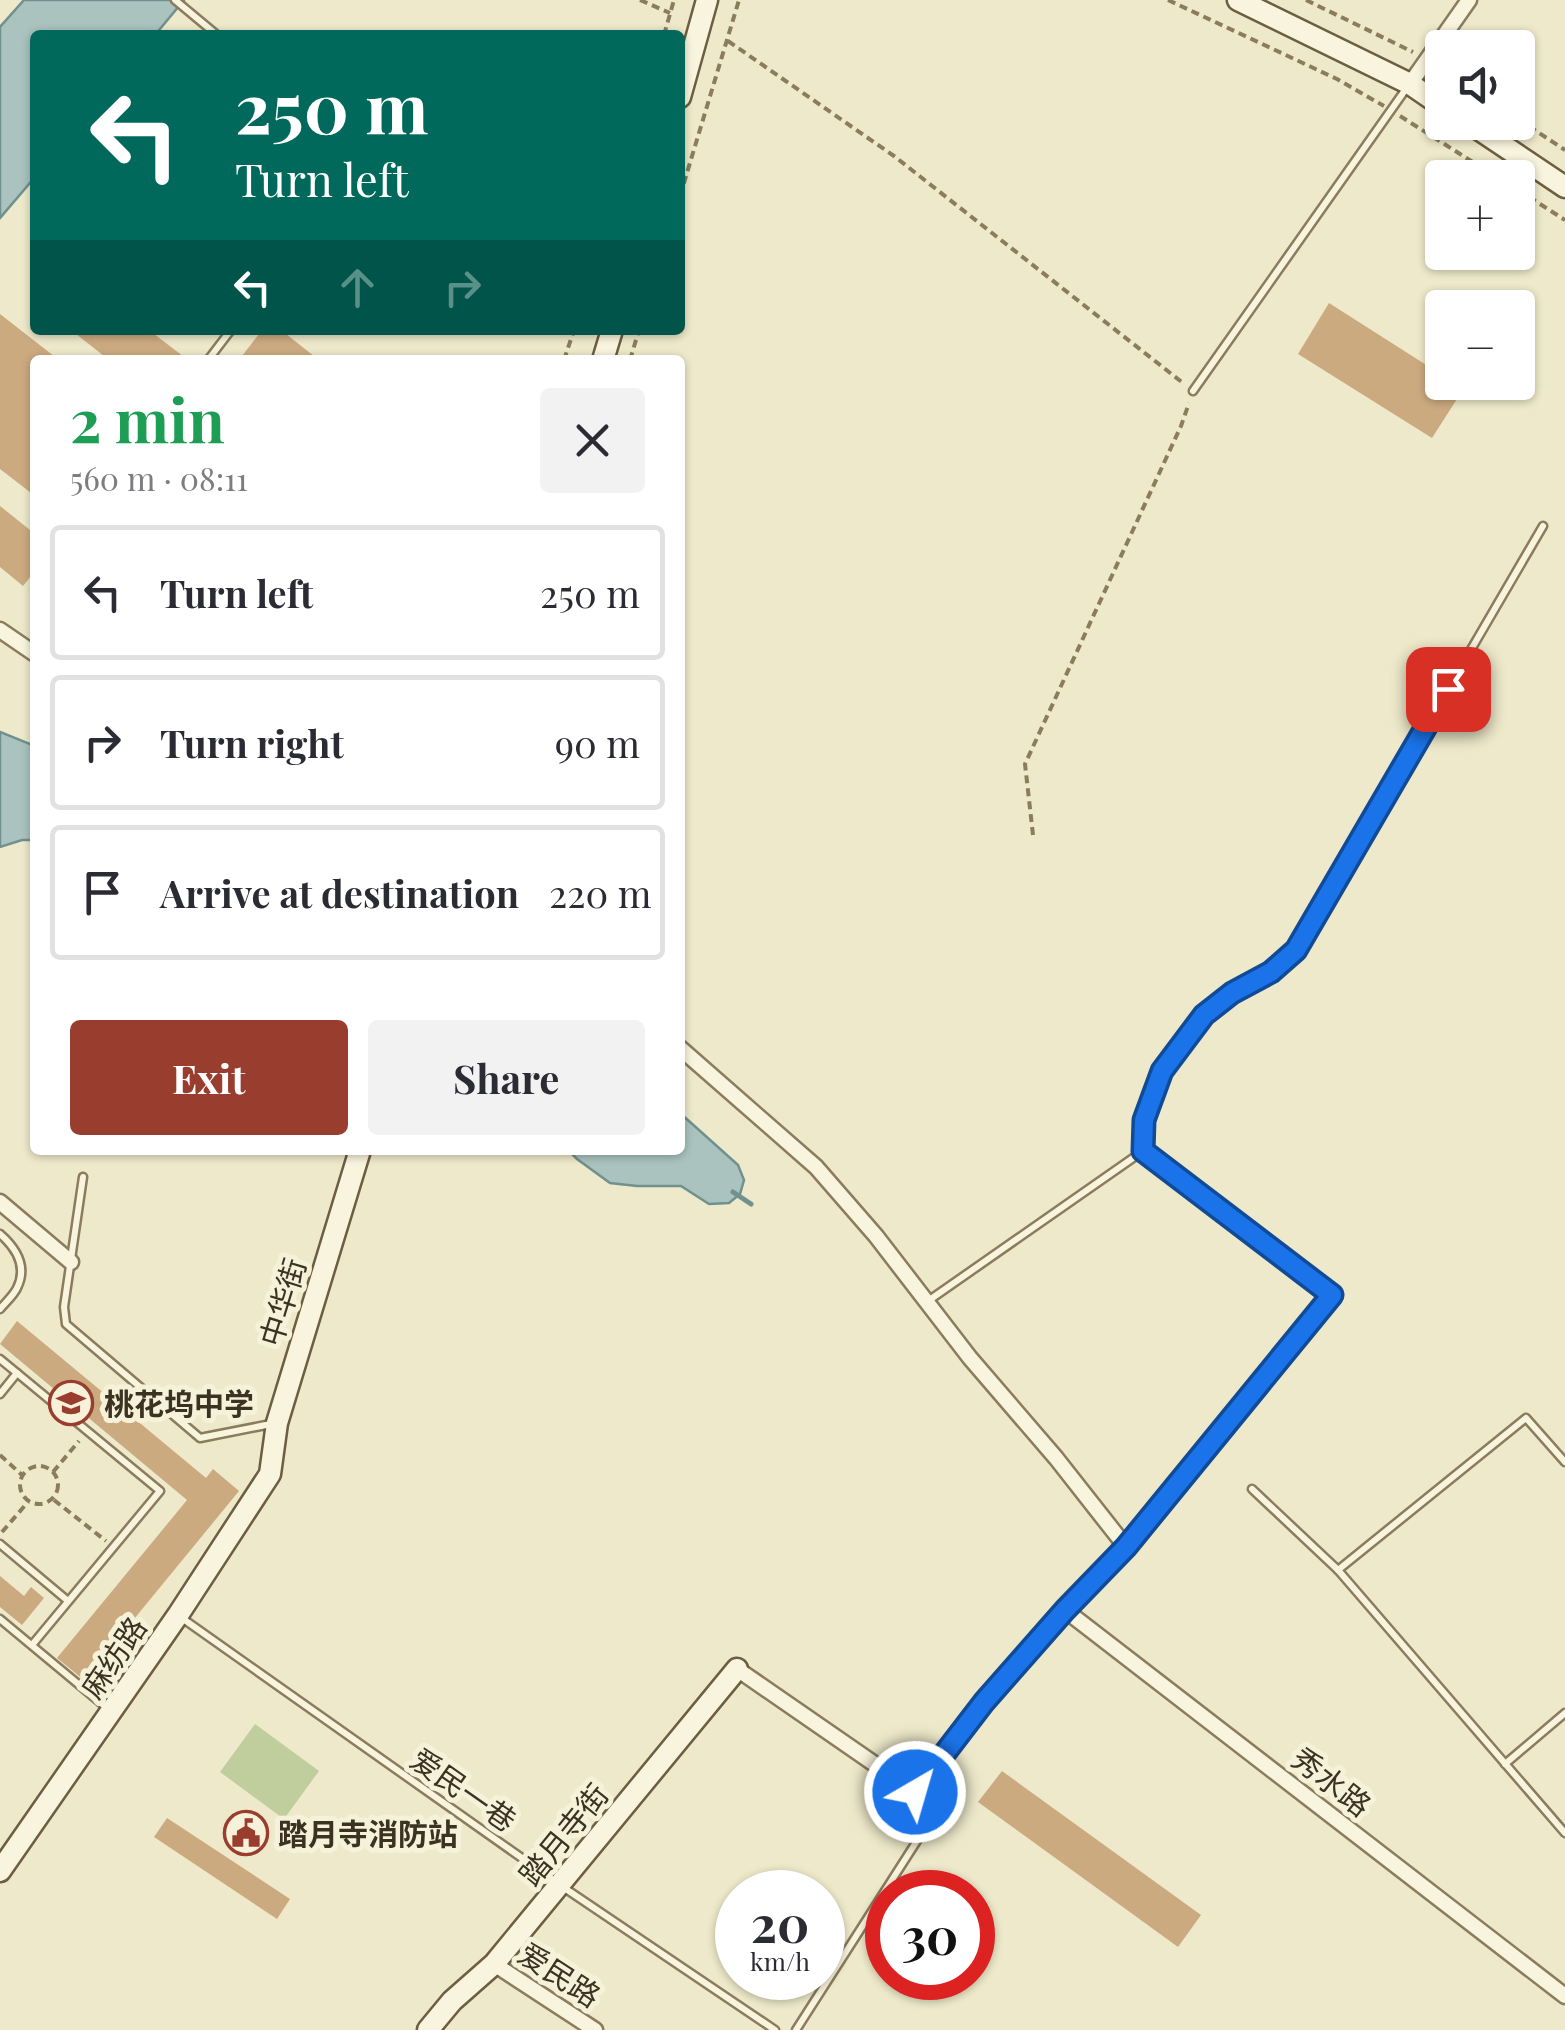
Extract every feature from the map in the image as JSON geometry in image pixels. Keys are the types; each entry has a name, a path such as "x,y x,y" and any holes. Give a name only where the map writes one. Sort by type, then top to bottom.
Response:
{"street":[{"path":"685,78 707,0"},
{"path":"1238,0 1425,94"},
{"path":"1448,30 1469,0"},
{"path":"1410,84 1425,63"},
{"path":"1495,140 1565,187"},
{"path":"0,630 30,651"},
{"path":"685,1052 816,1167 1126,1547 984,1702 915,1792 737,1670"},
{"name":"中华街","path":"270,1474 277,1422 358,1155"},
{"path":"0,1202 71,1262"},
{"name":"麻纺路","path":"2,1865 112,1712 270,1474"},
{"name":"秀水路","path":"1065,1610 1565,1996"},
{"name":"踏月寺街","path":"428,2030 494,1964 737,1670"},
{"name":"爱民路","path":"494,1964 595,2030"}],"lane":[{"path":"175,0 211,30"},
{"path":"1193,391 1410,84"},
{"path":"212,355 227,335"},
{"path":"1143,1151 1144,1120 1162,1071 1204,1015 1232,993 1271,972 1296,950 1543,526"},
{"path":"927,1302 1143,1151"},
{"path":"1126,1547 1332,1295 1143,1151"},
{"path":"83,1177 64,1306 66,1324 200,1438 277,1422"},
{"path":"0,1234 21,1260 18,1287 0,1308"},
{"path":"0,1359 160,1491 32,1645"},
{"path":"0,1394 17,1373"},
{"path":"1338,1570 1526,1418 1565,1462"},
{"path":"1252,1489 1338,1570 1565,1834"},
{"path":"0,1544 68,1601"},
{"name":"爱民一巷","path":"178,1615 560,1885 776,2030"},
{"path":"0,1619 112,1712"},
{"path":"1505,1764 1565,1713"},
{"path":"796,2030 938,1808 915,1792"}],"path":[{"path":"640,0 670,13"},
{"path":"665,30 674,0"},
{"path":"685,180 739,0"},
{"path":"1168,0 1338,78 1470,160"},
{"path":"1306,0 1425,59"},
{"path":"728,41 894,156 1193,391 1182,426 1025,764 1033,835"},
{"path":"1535,130 1565,150"},
{"path":"1535,201 1565,220"},
{"path":"53,1472 88,1432"},
{"path":"0,1456 22,1475"},
{"path":"37,1466 53,1472 59,1485 53,1499 41,1505 28,1502 20,1489 22,1475 37,1466"},
{"path":"53,1499 113,1547"},
{"path":"0,1535 28,1502"}],"green space":[{"path":"255,1724 319,1771 284,1819 220,1772"}],"water":[{"path":"24,0 184,0 159,30 30,30 30,183 0,218 0,27"},
{"path":"0,732 30,744 30,840 0,847"},
{"path":"685,1117 738,1165 744,1180 740,1194 729,1203 709,1204 681,1186 610,1183 573,1155 685,1155"}],"building":[{"path":"1329,303 1425,364 1425,400 1456,400 1432,438 1298,354"},
{"path":"0,314 53,355 30,355 30,492 0,469"},
{"path":"77,335 156,335 182,355 103,355"},
{"path":"258,335 287,335 313,355 243,355"},
{"path":"0,506 30,530 30,577 23,586 0,567"},
{"path":"17,1321 206,1478 213,1469 239,1491 84,1680 57,1658 187,1500 0,1344"},
{"path":"0,1576 24,1596 31,1587 44,1598 22,1625 0,1607"},
{"path":"1002,1771 1201,1915 1178,1947 978,1802"},
{"path":"167,1818 290,1899 277,1919 154,1837"}],"waterway":[{"path":"733,1192 751,1204"}],"place":[{"name":"桃花坞中学","path":"71,1403"},
{"name":"踏月寺消防站","path":"246,1833"}],"route":[{"path":"915,1792 984,1702 1126,1547 1332,1295 1143,1151 1144,1120 1162,1071 1204,1015 1232,993 1271,972 1296,950 1448,689"}]}
